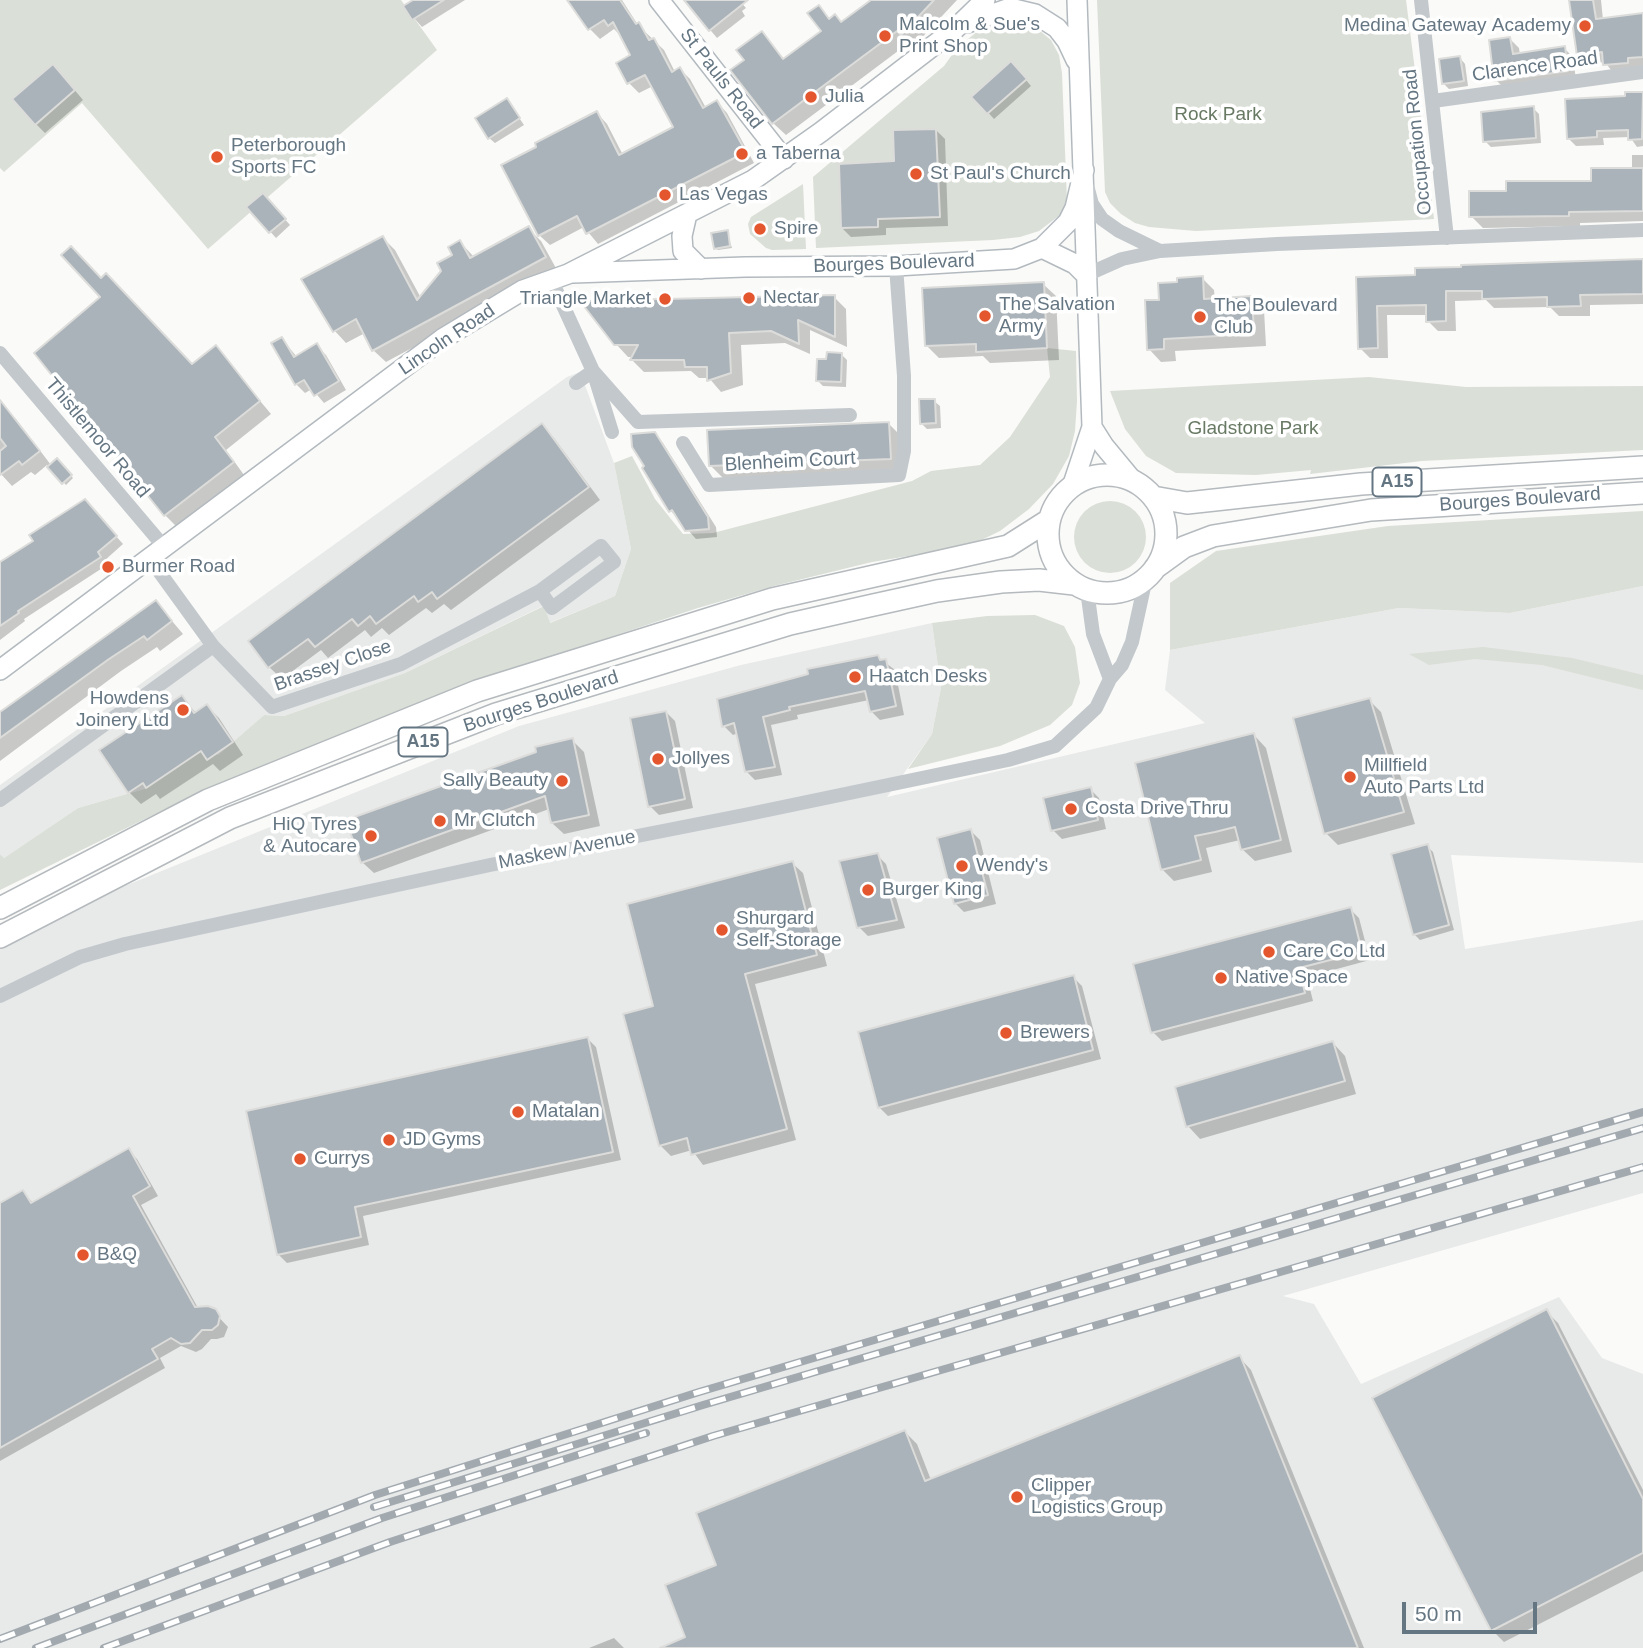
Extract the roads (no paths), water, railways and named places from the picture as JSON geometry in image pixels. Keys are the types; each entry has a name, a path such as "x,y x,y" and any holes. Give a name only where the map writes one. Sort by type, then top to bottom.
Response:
{"main road":[{"name":"Bourges Boulevard","path":"1153,497 1187,503 1361,484 1643,467"},
{"path":"1098,475 1116,476 1133,481 1153,497 1162,514 1166,532 1164,551 1151,573 1135,587 1103,594 1080,587 1056,565 1047,536 1049,520 1055,504 1073,484 1098,475"},
{"name":"Bourges Boulevard","path":"1151,573 1184,547 1213,536 1371,510 1643,493"},
{"name":"Bourges Boulevard","path":"0,908 208,800 477,691 772,599 1008,546 1049,520"},
{"name":"Bourges Boulevard","path":"0,937 230,818 496,714 790,624 937,591 1039,580 1080,587"}],"street":[{"name":"St Pauls Road","path":"659,0 784,159"},
{"name":"Lincoln Road","path":"0,670 442,339 523,290 559,276 753,180 955,29 985,0"},
{"path":"1073,484 1092,426 1077,0"},
{"name":"Occupation Road","path":"1421,0 1447,238"},
{"path":"955,29 1010,8 1035,14 1057,28 1068,41 1080,67"},
{"name":"Clarence Road","path":"1433,101 1643,72"},
{"path":"1084,170 1092,204 1102,219 1119,231 1160,251"},
{"name":"Bourges Boulevard","path":"559,276 701,269 896,266 1014,259 1042,248 1068,222 1075,208 1084,170"},
{"path":"687,214 682,236 683,251 701,269"},
{"path":"1086,275 1122,259 1160,251 1643,230"},
{"path":"1042,248 1075,264 1086,275"},
{"name":"Blenheim Court","path":"683,443 709,485 899,475 904,452 904,376 896,266"},
{"path":"559,276 612,432"},
{"name":"Thistlemoor Road","path":"0,353 157,554"},
{"path":"576,383 593,371"},
{"path":"593,371 638,422 850,415"},
{"path":"1092,426 1104,446 1133,481"},
{"name":"Brassey Close","path":"157,554 213,646 272,707 401,664 540,591 601,546 614,562 552,608 540,591"},
{"name":"Maskew Avenue","path":"0,996 80,957 125,944 490,865 970,768 1055,746 1096,708 1110,679 1122,665 1132,642 1151,573"},
{"path":"1080,587 1093,634 1110,679"},
{"path":"0,800 213,646"}],"railway":[{"path":"0,1639 375,1495 699,1392 1643,1112"},
{"path":"374,1507 703,1405 1643,1128"},
{"path":"104,1648 390,1542 713,1436 1643,1167"},
{"path":"36,1648 382,1518 646,1433"}],"place":[{"name":"Medina Gateway Academy","path":"1585,26"},
{"name":"Malcolm & Sue's Print Shop","path":"885,36"},
{"name":"Julia","path":"811,97"},
{"name":"a Taberna","path":"742,154"},
{"name":"Peterborough Sports FC","path":"217,157"},
{"name":"St Paul's Church","path":"916,174"},
{"name":"Las Vegas","path":"665,195"},
{"name":"Spire","path":"760,229"},
{"name":"Nectar","path":"749,298"},
{"name":"Triangle Market","path":"665,299"},
{"name":"The Salvation Army","path":"985,316"},
{"name":"The Boulevard Club","path":"1200,317"},
{"name":"Burmer Road","path":"108,567"},
{"name":"Haatch Desks","path":"855,677"},
{"name":"Howdens Joinery Ltd","path":"183,710"},
{"name":"Jollyes","path":"658,759"},
{"name":"Millfield Auto Parts Ltd","path":"1350,777"},
{"name":"Sally Beauty","path":"562,781"},
{"name":"Costa Drive Thru","path":"1071,809"},
{"name":"Mr Clutch","path":"440,821"},
{"name":"HiQ Tyres & Autocare","path":"371,836"},
{"name":"Wendy's","path":"962,866"},
{"name":"Burger King","path":"868,890"},
{"name":"Shurgard Self-Storage","path":"722,930"},
{"name":"Care Co Ltd","path":"1269,952"},
{"name":"Native Space","path":"1221,978"},
{"name":"Brewers","path":"1006,1033"},
{"name":"Matalan","path":"518,1112"},
{"name":"JD Gyms","path":"389,1140"},
{"name":"Currys","path":"300,1159"},
{"name":"B&Q","path":"83,1255"},
{"name":"Clipper Logistics Group","path":"1017,1497"}],"park label":[{"name":"Rock Park","path":"1218,115"},
{"name":"Gladstone Park","path":"1253,429"}]}
